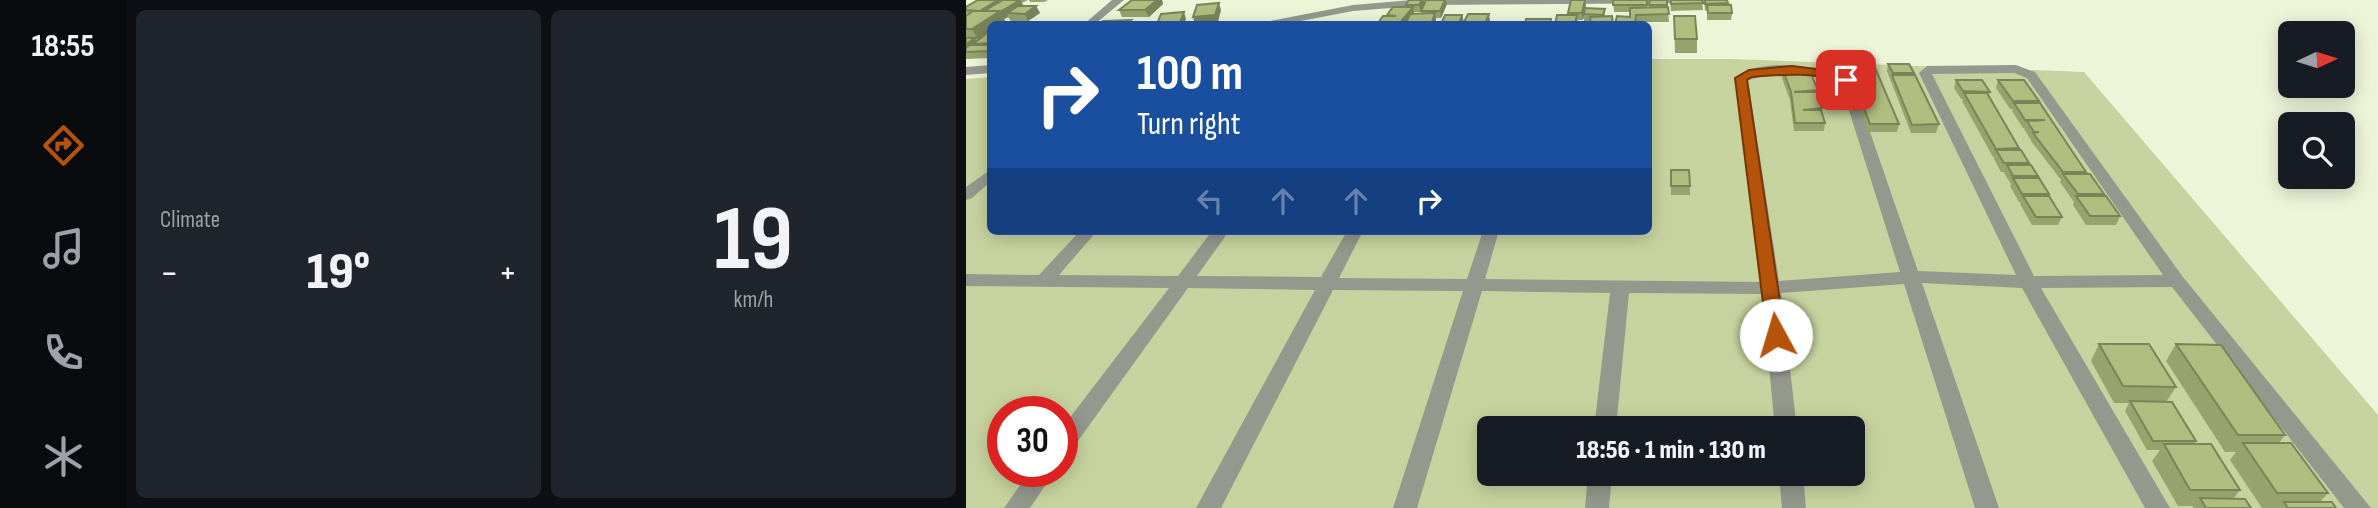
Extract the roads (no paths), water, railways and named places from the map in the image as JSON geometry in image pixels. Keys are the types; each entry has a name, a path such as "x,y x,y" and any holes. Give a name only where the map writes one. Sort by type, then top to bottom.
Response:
{"street":[{"path":"1093,21 1119,0"},
{"path":"1286,21 1353,8 1428,2 1712,0"},
{"path":"966,71 987,69"},
{"path":"2158,508 2028,282 1925,73 1927,70 2016,69 2031,75 2177,281 2359,508"},
{"path":"1785,416 1771,288 1741,78 1765,72 1821,72 1840,75 1846,80 1987,508"},
{"path":"966,195 987,178"},
{"path":"1044,280 1085,235"},
{"path":"1078,424 1218,235"},
{"path":"1208,508 1353,235"},
{"path":"1405,508 1490,235"},
{"path":"966,280 1771,288 1912,277 2028,282 2177,281"},
{"path":"1606,416 1620,286"},
{"path":"1597,508 1599,486"},
{"path":"1792,486 1794,508"},
{"path":"1016,508 1031,487"}]}
